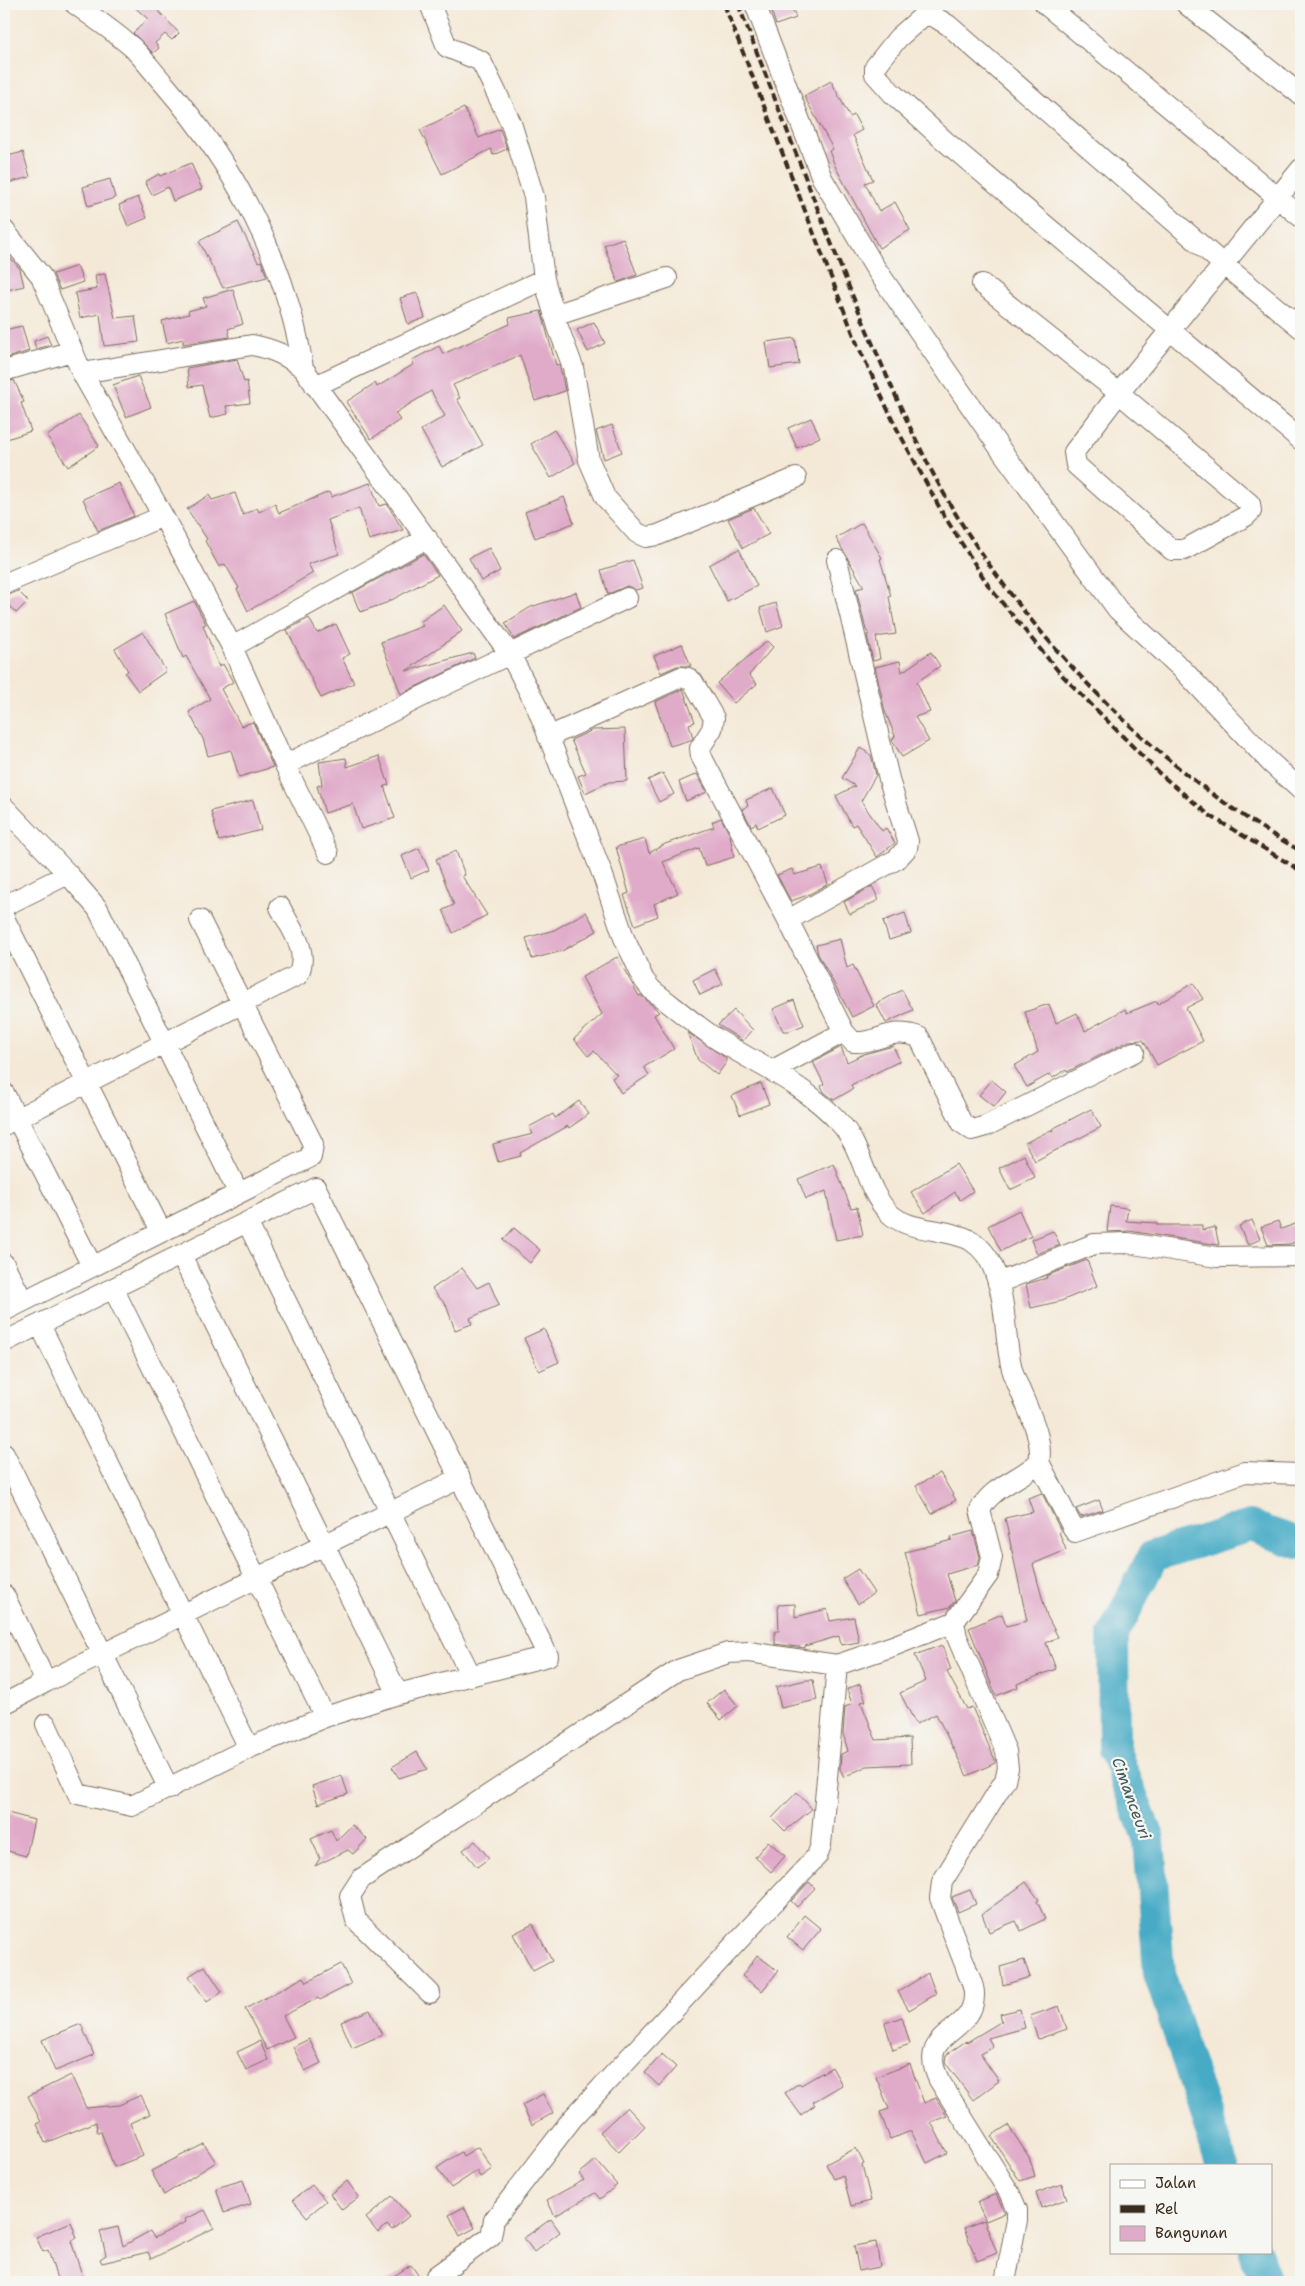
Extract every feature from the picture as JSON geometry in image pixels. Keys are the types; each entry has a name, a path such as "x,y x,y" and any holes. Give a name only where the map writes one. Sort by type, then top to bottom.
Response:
{"street":[{"path":"76,4 133,48 194,119 247,202 264,237 289,305 298,333 302,368"},
{"path":"430,4 444,43 451,50 481,61 512,124 534,197 544,279 554,315 573,367 589,460 606,497 636,533 646,537 658,535 796,478"},
{"path":"755,4 822,178 874,266 990,434 1118,610 1183,670 1271,763 1301,790"},
{"path":"1045,4 1301,217"},
{"path":"1186,4 1299,88"},
{"path":"1301,328 1224,265 948,25 932,16 923,16 898,38 875,67 875,74 892,93 946,142 1301,440"},
{"path":"982,284 1119,393 1250,504 1250,511 1246,516 1184,550 1172,550 1076,465 1074,452 1119,393 1301,169"},
{"path":"4,230 40,276 82,373 163,516 232,647 285,766 328,853"},
{"path":"554,315 667,278"},
{"path":"316,386 544,279"},
{"path":"82,373 252,345 273,349 288,356 302,368 510,654 537,707 602,873 624,938 644,980 652,990 715,1038 773,1070 827,1109 842,1125 878,1200 897,1221 969,1240 982,1250 991,1262 1003,1299 1012,1370 1041,1444 1039,1462 1075,1532 1245,1472 1301,1474"},
{"path":"4,371 72,351"},
{"path":"4,584 163,516"},
{"path":"232,647 427,538"},
{"path":"788,920 897,859 905,853 908,841 890,783 838,560"},
{"path":"285,766 627,598"},
{"path":"548,737 681,678 688,678 693,682 714,718 712,729 700,748 701,756 788,920 844,1032 853,1042 861,1042 890,1033 908,1033 919,1037 962,1123 972,1130 986,1126 1134,1052"},
{"path":"4,807 68,874 98,909 238,1192"},
{"path":"4,906 68,874"},
{"path":"10,1122 298,975 303,966 303,951 280,907"},
{"path":"4,918 161,1231"},
{"path":"4,1311 238,1192 312,1157 313,1144 200,920"},
{"path":"773,1070 844,1032"},
{"path":"4,1093 10,1122 92,1266"},
{"path":"4,1342 316,1188 548,1656 398,1694 325,1717 249,1748 132,1806 78,1794 46,1724"},
{"path":"247,1222 471,1676"},
{"path":"998,1282 1094,1244 1127,1243 1217,1257 1301,1256"},
{"path":"181,1255 398,1694"},
{"path":"4,1264 22,1301"},
{"path":"113,1288 325,1717"},
{"path":"40,1324 249,1748"},
{"path":"4,1454 169,1789"},
{"path":"430,1994 356,1920 350,1896 360,1879 678,1670 728,1653 749,1652 837,1666 954,1622 988,1575 992,1565 992,1557 980,1510 984,1502 995,1491 1030,1471 1039,1462"},
{"path":"4,1704 460,1478"},
{"path":"4,1595 46,1682"},
{"path":"954,1622 957,1636 1006,1751 1008,1768 1006,1780 942,1882 940,1898 974,1991 973,2008 963,2022 941,2040 932,2054 934,2068 939,2080 1009,2192 1017,2210 1017,2220 1006,2282"},
{"path":"436,2276 491,2236 494,2220 572,2118 817,1856 821,1844 837,1666"}],"building":[{"path":"131,4 152,4 179,33 172,40 165,34 155,43 159,48 153,53 133,33 148,19"},
{"path":"769,4 791,4 796,18 776,25"},
{"path":"831,81 850,117 854,115 862,130 853,135 873,180 865,183 879,211 895,202 910,230 879,248 836,168 829,151 833,149 804,96"},
{"path":"464,108 479,138 500,129 507,149 493,155 491,149 442,174 420,130"},
{"path":"23,152 30,177 4,184 4,157"},
{"path":"191,163 202,189 173,201 168,187 152,195 145,182 159,174 160,176"},
{"path":"110,179 115,198 88,206 83,187"},
{"path":"138,197 147,218 128,226 119,205"},
{"path":"238,222 258,262 261,261 267,277 223,288 199,241"},
{"path":"623,238 637,275 618,282 604,245"},
{"path":"8,255 20,269 24,286 4,291 4,256"},
{"path":"77,266 83,282 60,290 53,274"},
{"path":"105,274 115,318 135,316 139,342 104,346 100,314 80,318 75,293 97,289 95,275"},
{"path":"233,289 243,324 228,329 230,337 183,344 183,339 167,343 162,321 189,314 188,311 206,306 203,298"},
{"path":"417,293 425,318 408,324 400,298"},
{"path":"541,311 556,365 559,364 565,391 535,401 520,355 453,385 460,398 457,399 483,445 442,467 421,430 445,416 431,391 395,413 400,420 371,439 346,402 375,383 377,387 414,364 412,360 439,346 443,354 510,324 509,318"},
{"path":"594,322 605,343 588,352 577,330"},
{"path":"22,326 29,351 4,359 4,330"},
{"path":"47,336 51,345 36,349 34,341"},
{"path":"795,338 799,364 770,368 766,342"},
{"path":"237,359 244,382 247,381 250,403 226,406 228,414 210,418 202,385 189,387 187,368"},
{"path":"138,376 151,407 126,417 113,385"},
{"path":"14,380 24,402 21,403 31,431 4,440 4,383"},
{"path":"79,415 99,446 68,467 47,436"},
{"path":"811,418 820,437 797,448 788,428"},
{"path":"612,425 622,452 604,459 596,431"},
{"path":"554,430 575,463 551,478 531,444"},
{"path":"119,483 134,516 98,531 83,499"},
{"path":"370,483 379,506 387,504 403,530 369,540 359,508 328,520 339,554 308,564 313,573 248,611 237,589 239,588 225,564 219,567 205,541 207,539 187,509 209,495 212,500 235,493 243,515 257,508 259,512 275,504 279,513 329,492 331,497"},
{"path":"564,497 574,523 535,538 525,512"},
{"path":"754,508 769,534 743,548 728,519"},
{"path":"862,523 882,558 880,559 891,596 889,597 896,634 876,637 880,659 873,661 867,635 869,634 866,630 856,589 864,587 836,538"},
{"path":"489,548 500,571 481,581 469,558"},
{"path":"739,549 757,586 727,601 709,565"},
{"path":"423,554 438,575 386,603 360,612 352,593"},
{"path":"633,560 643,588 636,590 627,586 608,594 601,570"},
{"path":"18,591 28,601 16,613 4,600 4,597"},
{"path":"576,592 581,607 514,639 505,623 531,607"},
{"path":"194,601 206,624 203,625 219,667 223,664 233,682 221,689 241,726 253,722 273,767 239,777 231,750 208,756 203,739 189,712 210,699 186,656 183,658 165,614"},
{"path":"776,603 783,626 767,632 760,608"},
{"path":"444,605 462,631 406,671 473,653 475,658 401,694 381,642 423,626 420,622"},
{"path":"309,618 317,633 336,624 350,654 342,658 354,683 321,698 287,630"},
{"path":"143,632 166,671 138,691 125,673 128,671 115,649"},
{"path":"767,641 773,647 749,675 757,684 734,703 717,683"},
{"path":"682,644 691,666 677,666 661,673 654,656"},
{"path":"931,652 940,666 917,682 930,712 915,717 929,741 902,757 892,740 895,736 885,711 875,667 900,661 902,672"},
{"path":"683,689 695,722 689,724 693,738 670,746 655,702"},
{"path":"625,729 627,781 609,782 585,793 578,776 586,773 571,740 593,730"},
{"path":"860,748 871,755 876,775 861,801 882,831 886,828 895,843 877,857 856,824 852,826 836,796 855,786 842,778"},
{"path":"379,756 389,785 384,786 395,818 361,829 353,804 325,813 317,786 322,785 319,762 346,758 347,767"},
{"path":"663,773 674,794 659,802 648,780"},
{"path":"697,774 707,792 686,801 679,782"},
{"path":"773,788 785,815 758,828 756,823 751,826 742,809 748,806 746,800"},
{"path":"253,800 261,830 219,841 211,811"},
{"path":"721,818 730,835 734,857 705,866 699,848 663,862 678,893 654,904 658,916 635,925 624,895 629,893 616,847 645,839 649,853 665,844 714,827 712,822"},
{"path":"419,848 429,870 411,878 402,856"},
{"path":"456,851 465,875 462,876 487,915 453,933 443,910 454,905 436,859"},
{"path":"822,867 828,884 808,895 791,901 777,875 792,869 794,875"},
{"path":"872,886 879,900 850,914 844,902"},
{"path":"586,912 597,931 562,951 532,959 526,938 554,930"},
{"path":"905,913 911,933 889,940 883,921"},
{"path":"840,939 847,968 853,965 874,1006 852,1017 818,954 816,945"},
{"path":"617,957 639,996 641,995 659,1012 654,1015 674,1049 644,1067 649,1075 621,1093 612,1078 617,1075 594,1051 588,1056 574,1039 602,1014 582,977"},
{"path":"715,969 723,984 700,995 693,980"},
{"path":"1193,983 1203,999 1186,1008 1203,1041 1157,1065 1143,1040 1129,1041 1067,1072 1066,1070 1052,1078 1050,1074 1027,1087 1014,1066 1038,1052 1025,1012 1049,1004 1056,1023 1077,1013 1085,1031 1125,1009 1127,1013 1157,1001 1158,1004"},
{"path":"902,990 913,1010 886,1023 876,1004"},
{"path":"794,1000 804,1025 789,1031 783,1031 773,1009"},
{"path":"734,1010 753,1030 743,1041 718,1025"},
{"path":"687,1032 726,1058 726,1063 717,1075 698,1060"},
{"path":"893,1046 900,1061 851,1085 853,1089 834,1100 824,1092 821,1086 824,1084 813,1062 841,1047 847,1062 864,1054"},
{"path":"992,1080 1006,1092 994,1107 979,1095"},
{"path":"761,1083 769,1104 740,1115 732,1096"},
{"path":"579,1101 589,1114 569,1128 568,1126 520,1153 521,1156 498,1162 493,1144 533,1134 529,1127 553,1114 555,1118"},
{"path":"1091,1109 1101,1127 1035,1161 1025,1143 1051,1130 1053,1132 1052,1129"},
{"path":"1024,1155 1035,1178 1010,1190 999,1168"},
{"path":"834,1164 851,1208 857,1207 863,1235 836,1240 826,1191 806,1199 798,1179"},
{"path":"956,1164 973,1191 960,1200 955,1192 925,1213 911,1192"},
{"path":"1110,1206 1128,1208 1126,1221 1157,1223 1157,1225 1202,1225 1202,1230 1215,1227 1219,1245 1129,1231 1107,1232"},
{"path":"1019,1210 1031,1236 1001,1251 988,1226"},
{"path":"1252,1220 1260,1239 1248,1245 1239,1226"},
{"path":"1278,1221 1281,1229 1301,1222 1301,1240 1290,1244 1268,1245 1261,1227"},
{"path":"514,1228 540,1250 530,1263 503,1240"},
{"path":"1053,1231 1060,1245 1037,1254 1031,1240"},
{"path":"1087,1260 1097,1286 1061,1301 1031,1308 1026,1284 1047,1278 1046,1276"},
{"path":"462,1268 477,1288 489,1282 499,1305 470,1318 472,1324 455,1330 446,1305 432,1289"},
{"path":"544,1329 559,1362 539,1371 524,1338"},
{"path":"940,1473 956,1500 932,1514 916,1486"},
{"path":"1042,1493 1061,1531 1059,1532 1066,1550 1033,1564 1047,1616 1058,1637 1046,1643 1056,1669 1017,1684 1018,1687 996,1696 969,1628 1002,1614 1006,1626 1027,1621 1005,1518 1033,1512 1028,1498"},
{"path":"1099,1500 1103,1510 1081,1517 1076,1509"},
{"path":"973,1531 980,1557 978,1565 947,1574 955,1601 950,1607 921,1614 905,1552 952,1540 951,1537"},
{"path":"858,1569 874,1593 858,1604 842,1579"},
{"path":"795,1604 795,1617 827,1609 830,1621 854,1617 859,1642 841,1645 839,1636 805,1646 805,1648 775,1644 775,1631 779,1631 778,1605"},
{"path":"942,1645 951,1670 947,1672 967,1709 972,1707 995,1760 995,1763 967,1776 936,1714 916,1724 900,1693 926,1681 915,1655"},
{"path":"813,1680 817,1700 781,1708 776,1687"},
{"path":"860,1684 866,1701 861,1702 876,1740 910,1738 911,1764 867,1766 844,1777 840,1769 841,1754 848,1751 843,1734 845,1707 852,1704 847,1689"},
{"path":"724,1689 738,1706 721,1720 707,1703"},
{"path":"417,1752 427,1769 399,1778 392,1767"},
{"path":"342,1776 348,1794 318,1804 312,1786"},
{"path":"797,1792 812,1809 785,1831 772,1818"},
{"path":"4,1812 34,1820 26,1856 4,1850"},
{"path":"352,1825 367,1839 353,1854 348,1850 315,1866 320,1858 311,1839 331,1830 336,1841"},
{"path":"475,1841 489,1858 477,1867 463,1850"},
{"path":"768,1841 785,1856 771,1872 755,1857"},
{"path":"809,1882 815,1888 797,1907 791,1901"},
{"path":"1026,1882 1039,1900 1037,1901 1045,1919 1021,1931 1016,1921 989,1932 982,1914"},
{"path":"970,1890 976,1904 958,1912 952,1897"},
{"path":"804,1915 821,1929 803,1950 787,1937"},
{"path":"533,1924 552,1961 533,1971 513,1934"},
{"path":"757,1955 778,1971 762,1991 742,1976"},
{"path":"1024,1960 1030,1977 1003,1985 1000,1967"},
{"path":"341,1964 351,1984 283,2016 294,2037 267,2050 245,2009 304,1977 307,1982"},
{"path":"205,1966 222,1992 207,2002 189,1976"},
{"path":"928,1973 936,1994 909,2010 898,1992"},
{"path":"1059,2006 1067,2029 1038,2039 1030,2016"},
{"path":"1020,2009 1025,2028 988,2038 993,2047 980,2054 999,2081 973,2100 945,2062 946,2055 966,2041 1002,2021 1000,2014"},
{"path":"370,2010 382,2035 352,2048 341,2022"},
{"path":"902,2017 910,2044 893,2050 885,2023"},
{"path":"81,2024 94,2055 55,2071 42,2040"},
{"path":"309,2039 321,2063 305,2071 293,2047"},
{"path":"260,2041 268,2060 246,2070 237,2052"},
{"path":"662,2054 676,2067 659,2086 645,2073"},
{"path":"910,2064 924,2103 936,2098 947,2116 931,2122 947,2153 927,2163 911,2131 890,2139 880,2112 889,2109 876,2077"},
{"path":"832,2067 842,2085 813,2102 815,2105 801,2115 785,2093 799,2083 801,2085"},
{"path":"71,2075 86,2108 119,2105 141,2095 150,2114 130,2123 143,2156 114,2167 101,2132 97,2132 96,2122 45,2143 37,2124 41,2122 28,2096"},
{"path":"543,2094 553,2113 532,2125 522,2105"},
{"path":"627,2107 645,2126 619,2152 600,2132"},
{"path":"1008,2125 1029,2157 1035,2176 1020,2181 991,2136"},
{"path":"204,2144 216,2162 164,2195 151,2171"},
{"path":"478,2147 492,2169 480,2177 477,2171 451,2188 437,2168 461,2152 463,2156"},
{"path":"856,2148 864,2164 862,2165 871,2201 851,2206 843,2175 834,2179 826,2164"},
{"path":"596,2160 617,2185 600,2199 595,2193 555,2216 547,2200 584,2180 579,2174"},
{"path":"243,2180 251,2204 224,2213 216,2188"},
{"path":"347,2181 359,2197 342,2210 330,2194"},
{"path":"1062,2184 1067,2199 1041,2208 1036,2193"},
{"path":"312,2185 326,2201 307,2217 293,2200"},
{"path":"996,2194 1005,2213 986,2221 977,2202"},
{"path":"392,2196 409,2216 392,2230 387,2225 378,2233 366,2218"},
{"path":"464,2207 475,2228 460,2236 449,2215"},
{"path":"205,2210 214,2228 151,2259 148,2252 102,2263 100,2259 106,2255 100,2231 118,2227 123,2246 150,2231 154,2238 186,2222 185,2219"},
{"path":"551,2219 560,2232 534,2252 524,2238"},
{"path":"984,2220 997,2253 977,2261 964,2228"},
{"path":"71,2222 77,2238 71,2241 83,2278 71,2282 58,2282 48,2250 43,2252 36,2237"},
{"path":"876,2242 880,2267 859,2271 854,2246"},
{"path":"411,2265 423,2282 385,2282"}],"waterway":[{"name":"Cimanceuri","path":"1222,2164 1159,1973 1149,1840 1114,1749 1113,1635 1153,1556 1250,1526 1301,1544"},
{"name":"Cimanceuri","path":"1256,2254 1266,2282"}],"railway":[{"path":"724,4 858,346 896,427 943,514 990,588 1059,672 1160,774 1209,815 1301,871"},
{"path":"738,4 871,340 930,468 973,541 1040,631 1078,674 1119,715 1162,754 1207,790 1253,822 1301,851"}]}
